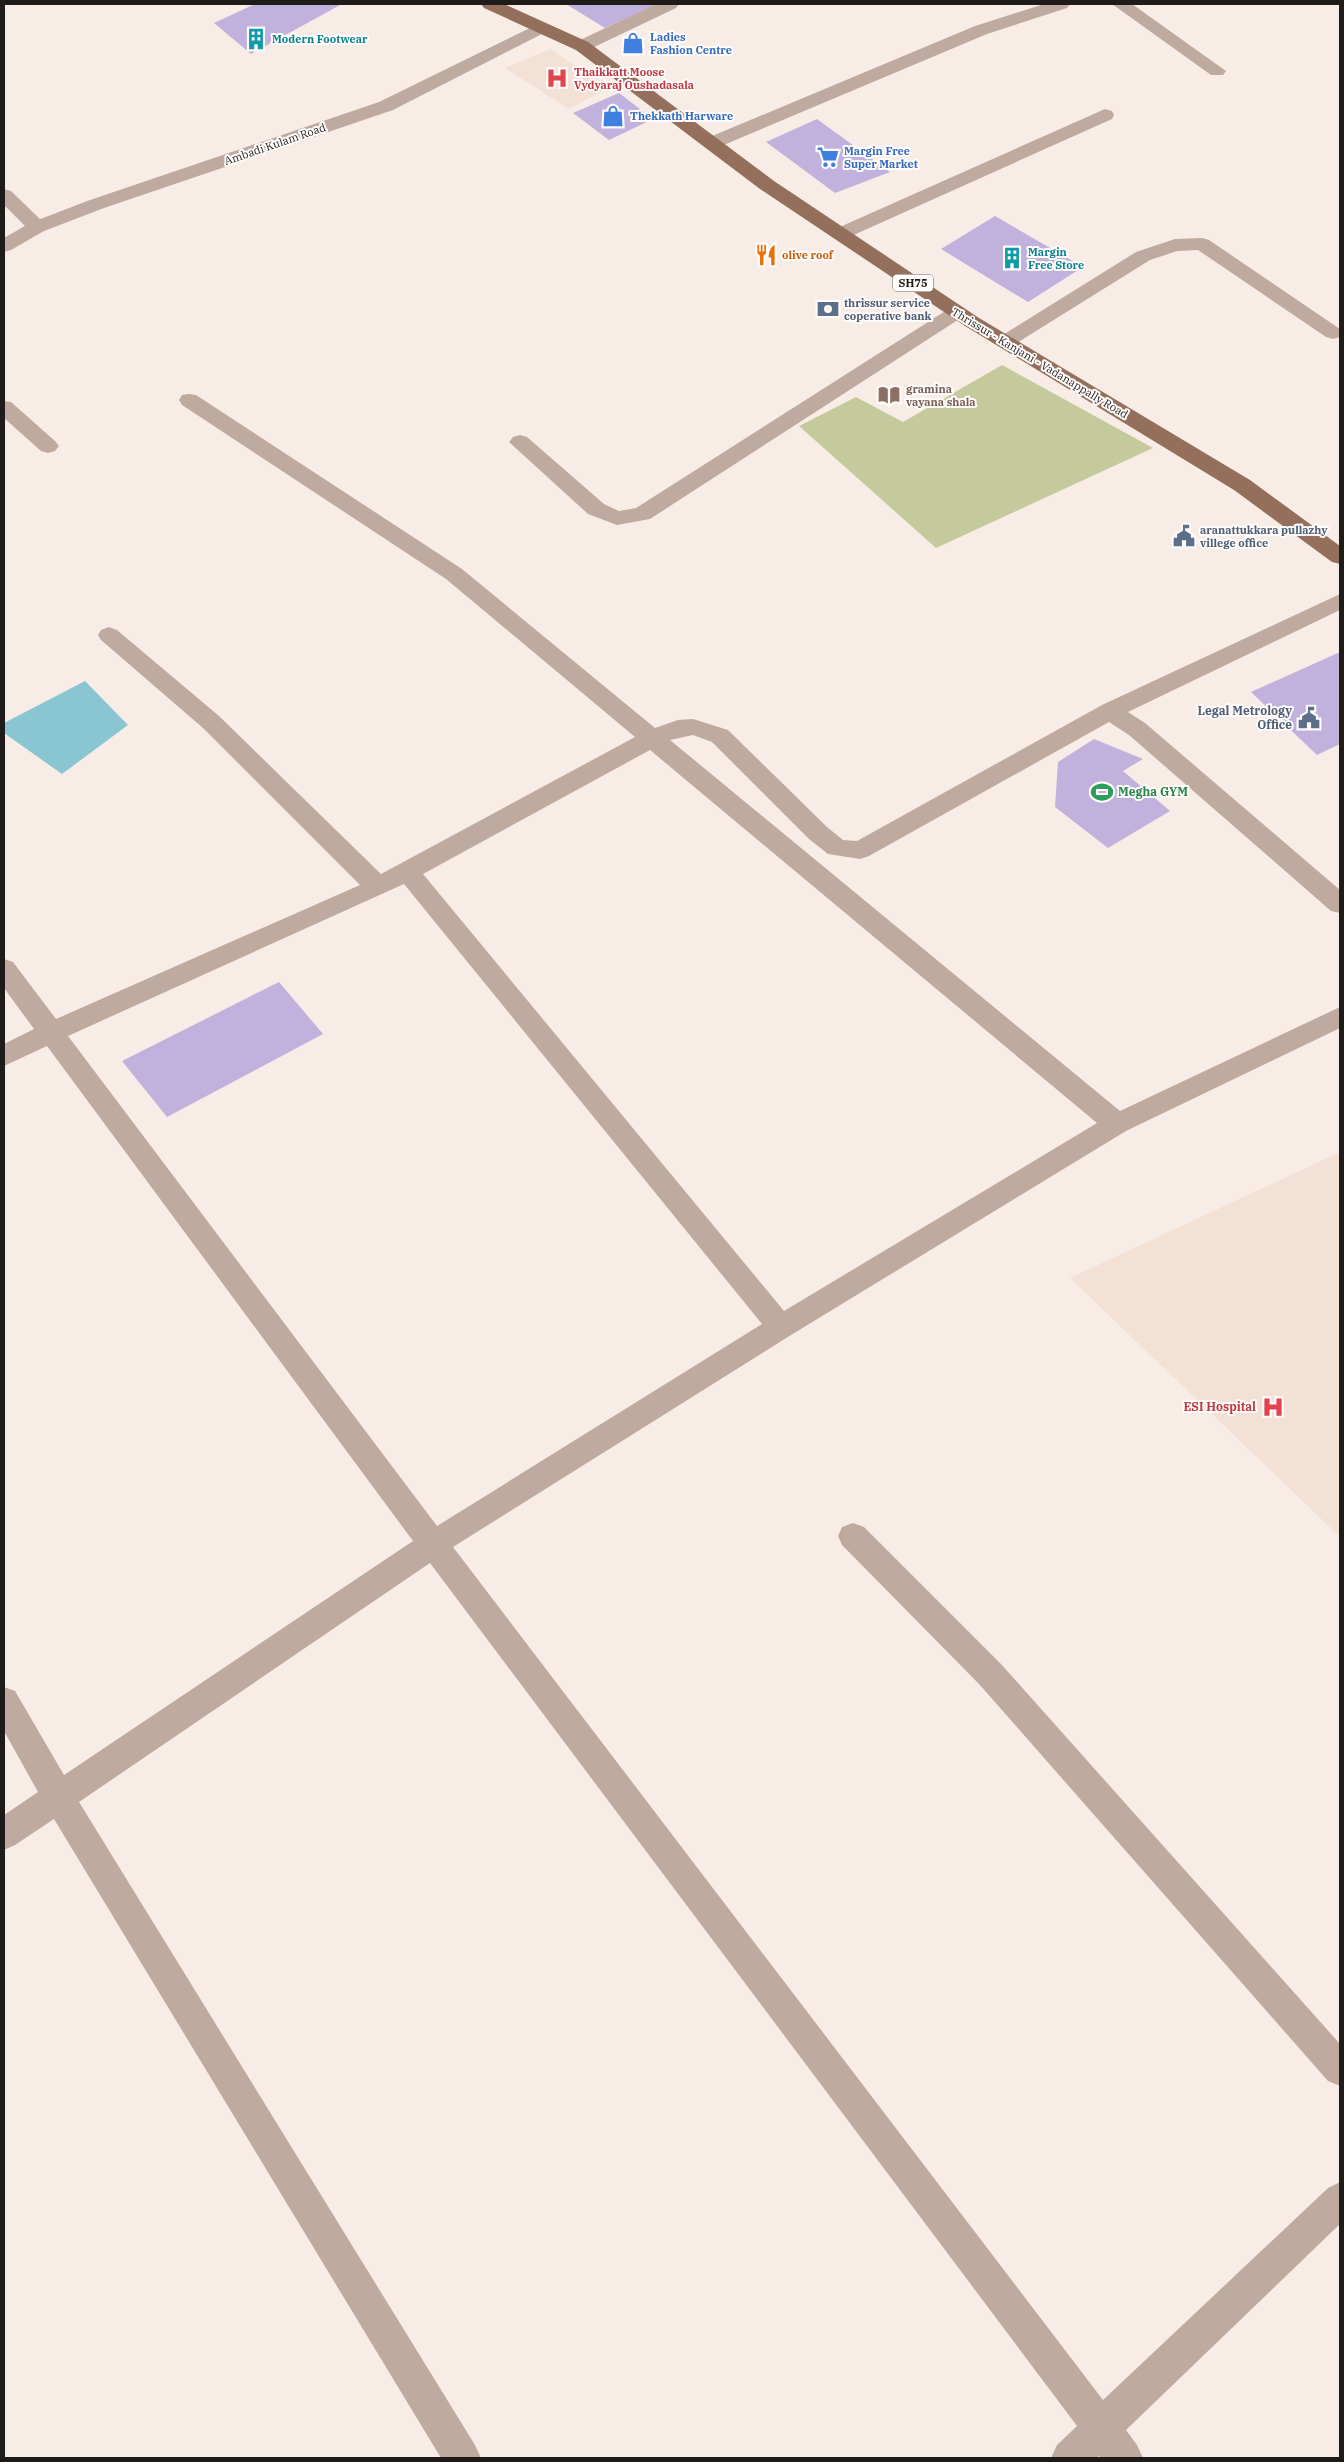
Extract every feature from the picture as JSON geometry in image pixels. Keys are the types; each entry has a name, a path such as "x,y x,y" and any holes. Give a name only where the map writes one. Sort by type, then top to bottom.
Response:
{"main road":[{"name":"Thrissur - Kanjani - Vadanappally Road","path":"490,4 582,46 768,185 840,234 957,312 1242,485 1340,557"}],"street":[{"path":"582,46 670,4"},
{"path":"712,143 981,30 1061,4"},
{"path":"1121,4 1218,71"},
{"name":"Ambadi Kulam Road","path":"4,246 37,227 97,204 386,106 540,28"},
{"path":"840,234 1105,115"},
{"path":"4,195 37,227"},
{"path":"1006,342 1143,256 1175,245 1202,244 1333,333"},
{"path":"520,442 596,509 617,518 642,514 957,312"},
{"path":"189,400 454,574 1117,1124"},
{"path":"4,407 48,446"},
{"path":"4,1056 51,1032 378,888 651,739 686,726 703,727 720,736 818,833 837,848 860,850 1110,711 1340,601"},
{"path":"109,635 211,722 378,888"},
{"path":"1110,711 1137,729 1340,904"},
{"path":"408,872 782,1327"},
{"path":"4,969 433,1544 1124,2458"},
{"path":"4,1834 433,1544 782,1327 1117,1124 1340,1017"},
{"path":"852,1536 990,1674 1340,2069"},
{"path":"4,1701 59,1798 462,2458"},
{"path":"1070,2458 1340,2200"}],"shaded area":[{"name":"Thaikkatt Moose Vydyaraj Oushadasala","path":"550,49 608,88 569,109 505,68"},
{"name":"ESI Hospital","path":"1340,1152 1340,1537 1070,1278"}],"green space":[{"path":"1002,365 1153,448 936,548 799,426 856,397 903,422"}],"water":[{"path":"85,681 128,725 62,774 4,733 4,723"}],"building":[{"name":"Modern Footwear","path":"255,4 342,4 251,54 214,23"},
{"path":"566,4 657,4 605,28"},
{"name":"Thekkath Harware","path":"619,93 653,119 609,140 573,113"},
{"name":"Margin Free Super Market","path":"817,119 890,172 835,193 766,142"},
{"name":"Margin Free Store","path":"995,216 1083,267 1028,302 941,249"},
{"name":"Legal Metrology Office","path":"1340,652 1340,744 1317,755 1251,692"},
{"name":"Megha GYM","path":"1094,739 1143,759 1123,771 1170,811 1108,848 1055,807 1058,762"},
{"path":"279,982 323,1034 167,1117 122,1061"}],"place":[{"name":"Modern Footwear","path":"256,39"},
{"name":"Ladies Fashion Centre","path":"633,43"},
{"name":"Thaikkatt Moose Vydyaraj Oushadasala","path":"557,78"},
{"name":"Thekkath Harware","path":"613,116"},
{"name":"Margin Free Super Market","path":"828,157"},
{"name":"olive roof","path":"766,255"},
{"name":"Margin Free Store","path":"1012,258"},
{"name":"thrissur service coperative bank","path":"828,309"},
{"name":"gramina vayana shala","path":"889,395"},
{"name":"aranattukkara pullazhy villege office","path":"1184,536"},
{"name":"Legal Metrology Office","path":"1309,718"},
{"name":"Megha GYM","path":"1102,792"},
{"name":"ESI Hospital","path":"1273,1407"}]}
